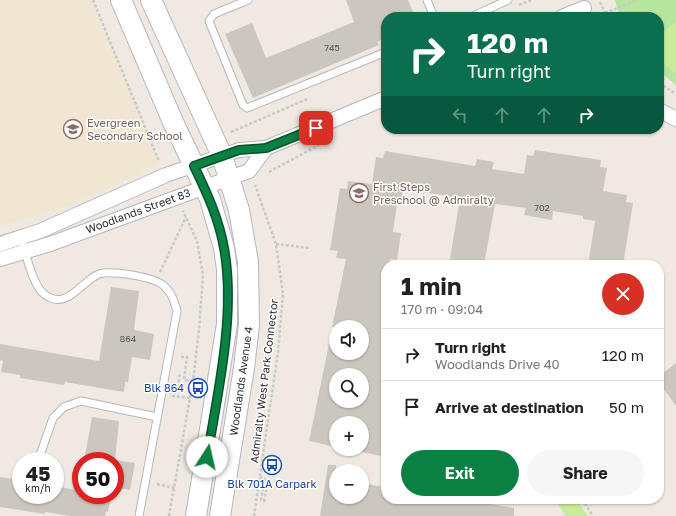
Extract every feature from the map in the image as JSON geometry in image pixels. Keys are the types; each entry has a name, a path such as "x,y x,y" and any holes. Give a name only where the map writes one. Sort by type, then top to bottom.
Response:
{"main road":[{"name":"Woodlands Avenue 4","path":"121,0 204,187 216,217 224,248 227,269 227,324 196,516"},
{"name":"Woodlands Avenue 4","path":"151,0 222,156 239,210 248,262 249,325 243,376 220,516"}],"street":[{"path":"574,12 584,8"},
{"path":"266,148 381,100"},
{"path":"664,113 676,120"},
{"name":"Woodlands Street 83","path":"0,244 21,238 166,175 239,150 266,148"},
{"name":"Woodlands Street 83","path":"0,259 26,252 204,187 230,179 249,171 266,148"}],"lane":[{"path":"248,0 210,17 243,105 247,108 381,54"},
{"path":"427,0 432,12"},
{"path":"482,12 508,0"},
{"path":"21,238 39,288 51,298 58,300 67,298 80,290 92,277 101,274 128,275 156,281 164,286 171,294 177,310 139,516"},
{"path":"41,452 53,418 64,407 81,401 157,417"}],"path":[{"path":"93,0 160,162"},
{"path":"599,0 605,12"},
{"path":"608,12 638,0"},
{"path":"664,86 676,94"},
{"path":"267,173 321,143"},
{"name":"Admiralty West Park Connector","path":"253,181 276,244 282,294 278,352 254,516"},
{"path":"169,516 193,381 203,275 197,241 182,209"},
{"path":"156,281 186,217"},
{"path":"276,244 310,248"},
{"path":"180,364 181,356 187,357 184,380 193,381"},
{"path":"162,390 177,392 180,371"},
{"path":"179,397 190,398"},
{"path":"262,468 278,470"},
{"path":"260,478 265,478 261,500 264,500 267,485 275,487"},
{"path":"164,486 174,488"},
{"path":"586,504 594,516"}],"shaded area":[{"name":"Evergreen Secondary School","path":"0,0 91,0 160,164 71,205 0,226"}],"green space":[{"path":"615,0 676,0 676,85 664,75 664,12 619,12"},
{"path":"676,22 676,74 664,64 664,30"},
{"path":"557,504 580,504 588,516 566,516"}],"building":[{"path":"346,0 408,0 413,12 381,12 381,40 377,42 379,45 253,98 225,34 252,23 266,58 354,22"},
{"path":"535,150 601,160 600,167 607,168 603,191 627,195 626,202 633,203 624,260 589,260 595,221 583,219 583,216 553,211 552,220 524,215 526,208 495,204 485,260 450,260 460,198 403,189 401,205 397,204 393,232 401,233 397,260 381,260 381,456 369,453 369,416 329,416 329,445 309,441 329,344 329,360 369,360 369,320 333,320 346,259 336,258 338,251 330,250 340,188 347,189 348,181 372,184 376,157 383,158 385,151 475,166 477,159 494,162 492,169 524,174 527,155 533,156"},
{"path":"111,287 139,291 134,330 154,334 150,360 132,357 128,382 125,382 124,392 65,382 64,385 20,378 20,375 1,372 3,361 0,360 0,344 99,361"},
{"path":"676,363 676,406 664,389 664,372"},
{"path":"92,417 119,421 116,452 86,452"},
{"path":"124,461 135,463 130,490 124,489"},
{"path":"329,465 329,504 369,504 369,485 381,486 381,504 490,504 514,508 514,516 320,516"},
{"path":"0,477 12,479 12,504 64,504 64,488 72,489 72,504 109,504 108,512 106,511 105,516 71,516 45,512 45,514 0,507"}],"place":[{"name":"Evergreen Secondary School","path":"73,129"},
{"name":"First Steps Preschool @ Admiralty","path":"359,193"},
{"name":"Blk 864","path":"198,388"},
{"name":"Blk 701A Carpark","path":"272,465"}],"route":[{"path":"207,457 227,324 227,269 224,248 216,217 210,199 194,166 239,150 266,148 316,128"}]}
